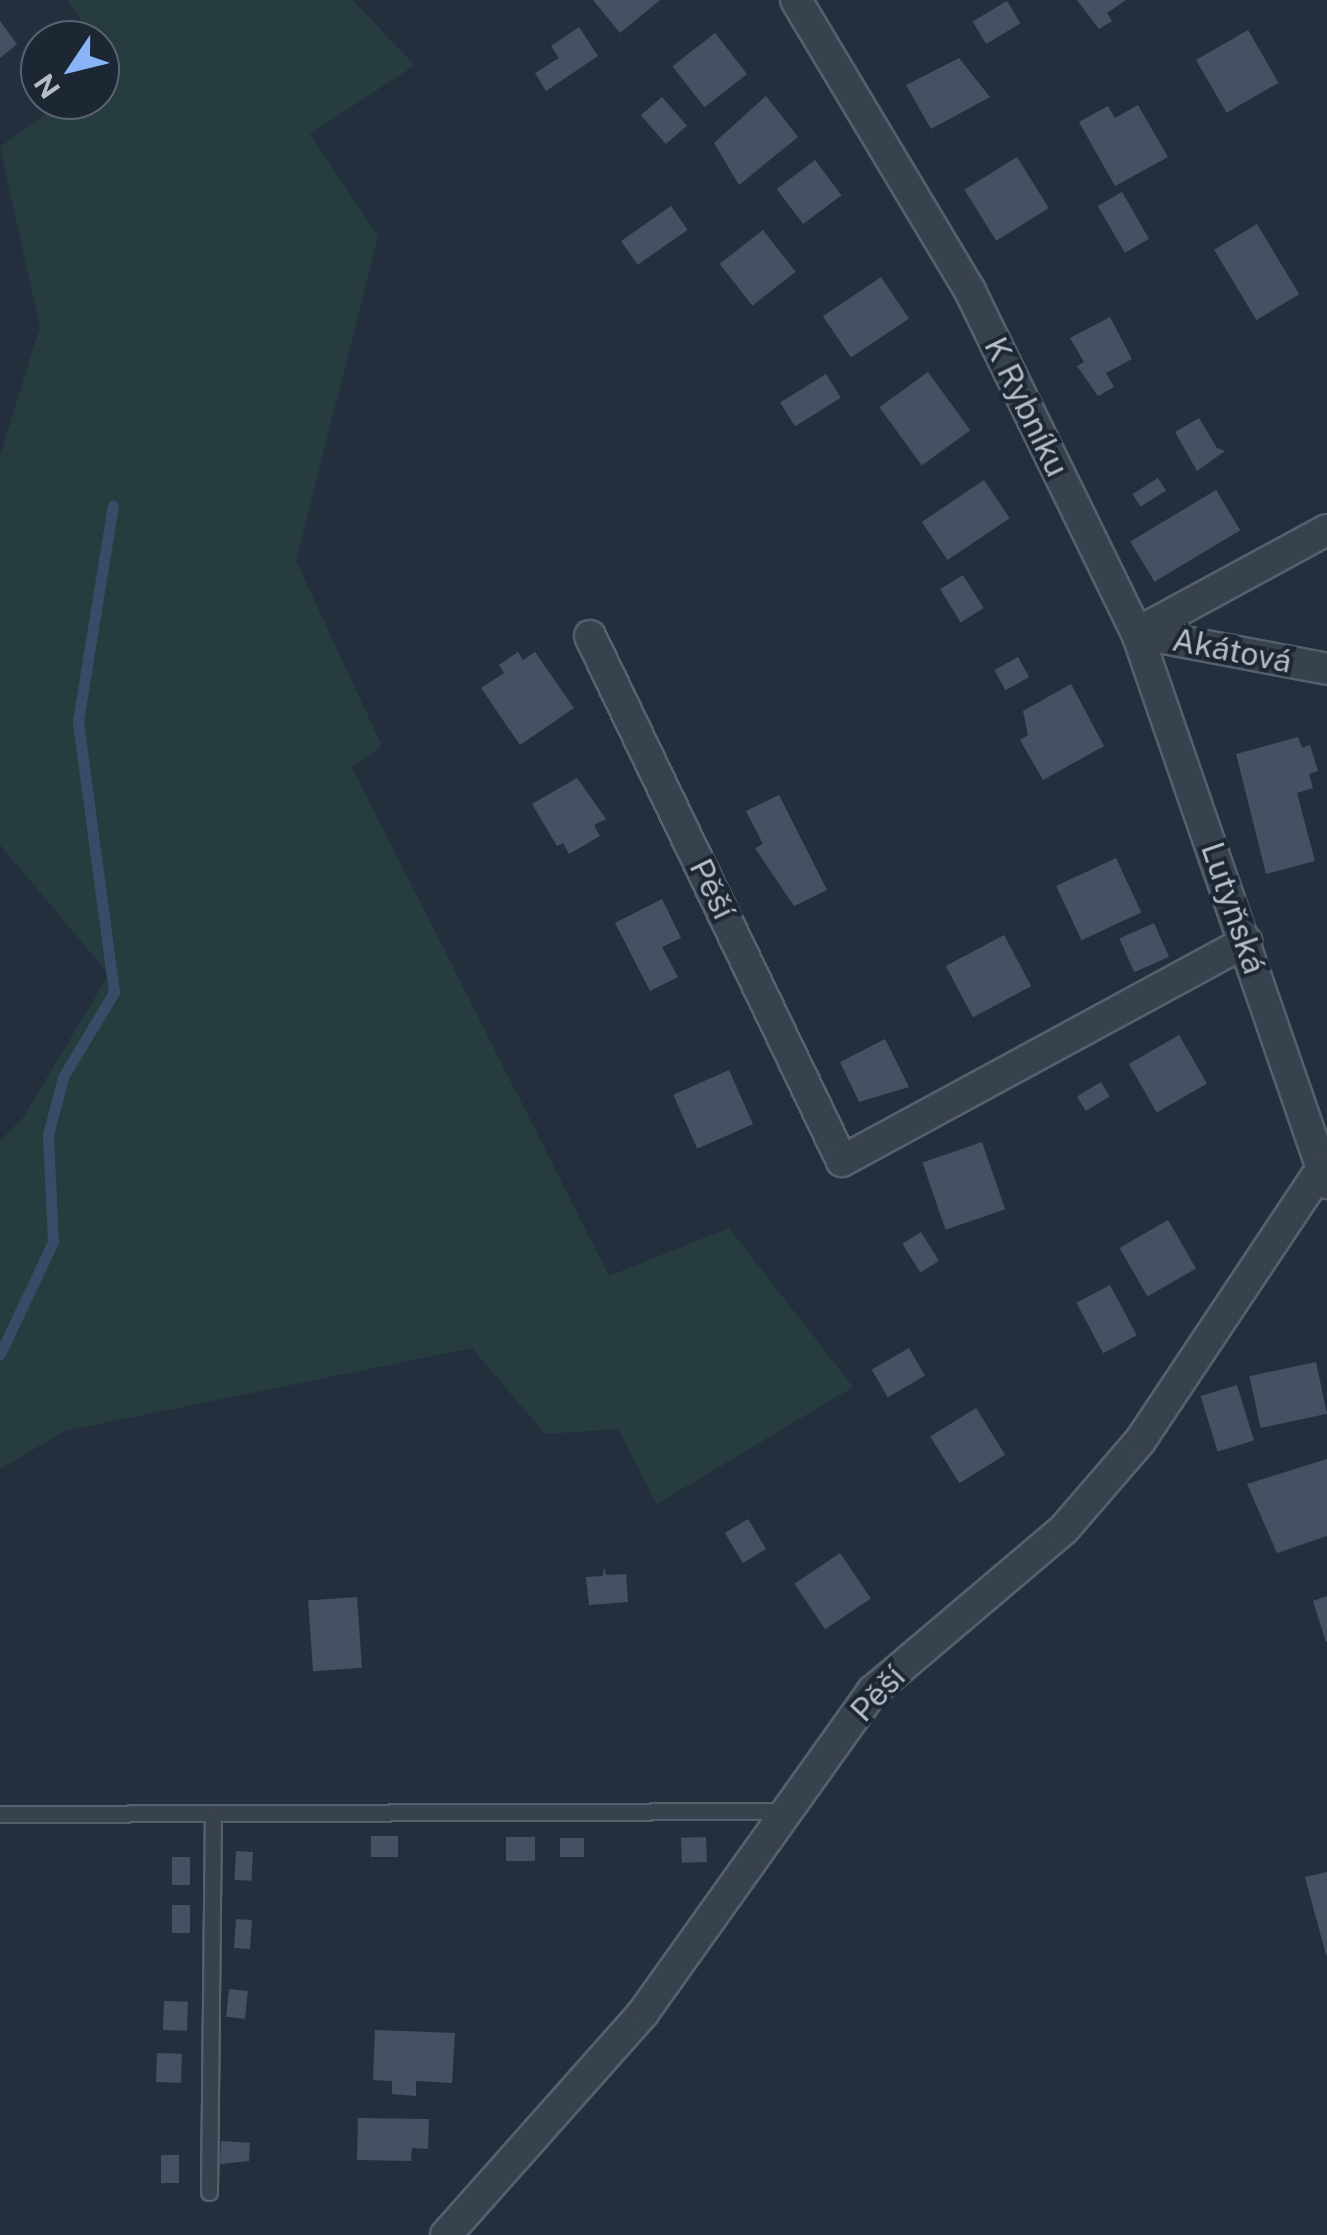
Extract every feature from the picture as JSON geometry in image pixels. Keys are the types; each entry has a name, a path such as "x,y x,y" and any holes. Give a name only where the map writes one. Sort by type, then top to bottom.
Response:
{"street":[{"name":"K Rybníku","path":"796,0 970,290 1138,633"},
{"path":"1138,633 1327,530"},
{"name":"Akátová","path":"1138,633 1327,669"},
{"name":"Lutyňská","path":"1138,633 1325,1176"},
{"name":"Pěší","path":"590,636 842,1161 1246,942"},
{"name":"Pěší","path":"446,2235 644,2013 873,1691 1064,1528 1140,1441 1325,1176"}],"lane":[{"path":"0,1814 788,1812"},
{"path":"209,2192 213,1814"}],"green space":[{"path":"67,0 352,0 415,65 310,134 378,236 296,561 382,746 352,767 609,1276 729,1228 853,1387 657,1504 618,1429 545,1434 472,1348 65,1431 0,1469 0,1141 23,1118 109,974 0,845 0,456 40,327 0,147 38,120 120,120 120,20 81,20"}],"building":[{"path":"593,0 660,0 620,33"},
{"path":"1077,0 1126,0 1107,13 1112,21 1099,29"},
{"path":"1007,1 1020,23 986,44 973,22"},
{"path":"0,21 17,44 0,58"},
{"path":"579,27 598,56 546,91 535,73 559,58 551,46"},
{"path":"1248,30 1278,83 1227,113 1196,60"},
{"path":"715,33 747,74 704,107 672,66"},
{"path":"959,58 990,97 931,129 906,85"},
{"path":"766,96 798,137 739,185 714,143"},
{"path":"662,97 687,126 666,144 641,115"},
{"path":"1138,105 1168,157 1115,186 1079,122 1108,106 1115,118"},
{"path":"1017,157 1049,208 996,241 964,190"},
{"path":"815,160 841,195 803,224 777,189"},
{"path":"1122,192 1149,239 1125,253 1098,206"},
{"path":"671,206 688,230 638,265 621,241"},
{"path":"1257,224 1299,294 1256,320 1214,250"},
{"path":"763,230 796,272 752,306 720,264"},
{"path":"881,277 909,318 851,358 823,316"},
{"path":"1110,317 1132,359 1106,373 1114,387 1098,396 1077,366 1084,362 1070,338"},
{"path":"928,372 970,430 922,466 879,407"},
{"path":"826,374 841,398 795,426 780,403"},
{"path":"1199,418 1217,448 1225,451 1197,471 1175,432"},
{"path":"1158,478 1166,491 1141,507 1133,494"},
{"path":"984,480 1010,518 948,560 922,522"},
{"path":"1216,490 1240,530 1154,582 1130,542"},
{"path":"963,575 984,608 961,622 940,589"},
{"path":"518,652 523,660 535,652 574,708 520,745 481,688 504,673 499,665"},
{"path":"1018,657 1029,677 1006,690 994,670"},
{"path":"1071,684 1104,746 1043,780 1020,740 1028,735 1023,711"},
{"path":"1298,737 1302,748 1310,745 1318,771 1309,774 1313,788 1297,793 1315,861 1266,874 1236,754"},
{"path":"577,778 606,819 594,825 600,836 569,854 563,843 557,846 532,804"},
{"path":"779,795 827,890 794,906 755,848 763,844 746,811"},
{"path":"1116,858 1141,912 1082,940 1056,886"},
{"path":"662,899 681,938 662,947 678,977 650,991 615,923"},
{"path":"1154,923 1169,957 1134,972 1119,938"},
{"path":"1004,935 1031,986 973,1017 946,966"},
{"path":"1179,1035 1207,1083 1157,1112 1129,1064"},
{"path":"885,1039 909,1087 859,1102 840,1062"},
{"path":"729,1070 753,1124 697,1149 673,1095"},
{"path":"1101,1082 1110,1097 1086,1111 1077,1096"},
{"path":"982,1142 1005,1209 946,1230 922,1163"},
{"path":"1168,1220 1196,1268 1148,1296 1120,1248"},
{"path":"921,1232 939,1261 920,1272 902,1244"},
{"path":"1110,1285 1137,1335 1103,1353 1076,1303"},
{"path":"909,1348 925,1376 888,1397 872,1370"},
{"path":"1316,1362 1327,1414 1261,1428 1249,1376"},
{"path":"1237,1385 1254,1440 1218,1452 1201,1396"},
{"path":"976,1408 1005,1455 959,1483 930,1437"},
{"path":"1327,1459 1327,1536 1277,1553 1247,1484"},
{"path":"748,1519 766,1549 743,1563 725,1533"},
{"path":"840,1553 871,1599 825,1629 794,1584"},
{"path":"604,1567 606,1575 626,1574 628,1602 589,1605 586,1577 603,1576"},
{"path":"1327,1596 1327,1642 1326,1642 1313,1601"},
{"path":"357,1597 362,1668 313,1671 308,1600"},
{"path":"371,1836 398,1836 398,1857 371,1857"},
{"path":"506,1837 535,1837 535,1861 506,1861"},
{"path":"706,1837 707,1862 682,1863 681,1838"},
{"path":"560,1838 584,1838 584,1857 560,1857"},
{"path":"236,1851 253,1852 251,1881 234,1880"},
{"path":"172,1857 190,1857 190,1885 172,1885"},
{"path":"1327,1872 1327,1955 1326,1955 1305,1877"},
{"path":"172,1905 190,1905 190,1933 172,1933"},
{"path":"236,1919 252,1920 250,1949 234,1948"},
{"path":"229,1989 248,1991 245,2019 226,2017"},
{"path":"164,2001 188,2002 187,2031 163,2030"},
{"path":"375,2030 455,2033 452,2083 416,2081 416,2096 392,2094 392,2081 373,2080"},
{"path":"157,2053 182,2054 181,2083 156,2082"},
{"path":"358,2118 429,2119 428,2149 412,2148 411,2161 357,2160"},
{"path":"221,2141 250,2143 249,2161 220,2164"},
{"path":"161,2155 179,2155 179,2183 161,2183"}],"waterway":[{"path":"0,1354 53,1242 48,1135 63,1077 114,992 78,721 113,506"}]}
